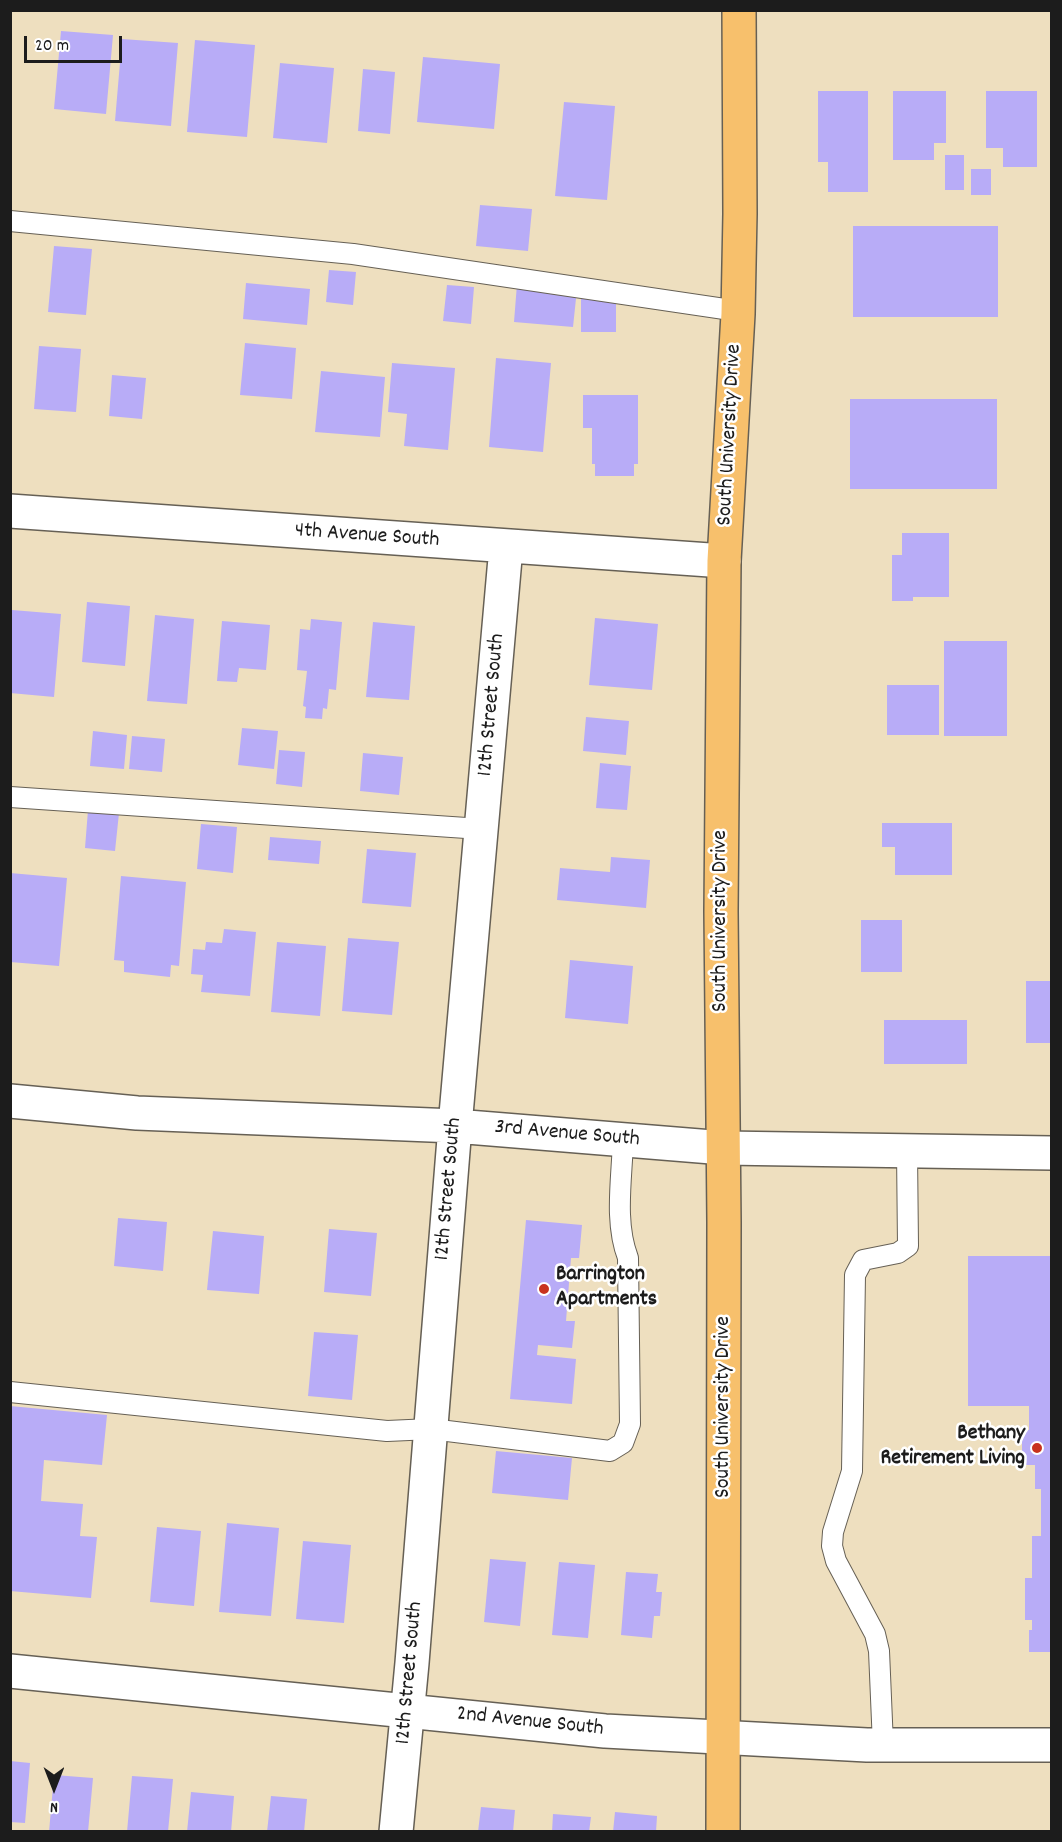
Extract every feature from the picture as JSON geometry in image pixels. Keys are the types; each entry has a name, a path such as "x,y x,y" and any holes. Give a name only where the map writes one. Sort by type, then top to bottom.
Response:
{"main road":[{"name":"South University Drive","path":"723,1832 724,1149 721,911 724,561 738,311 739,10"}],"street":[{"name":"4th Avenue South","path":"10,511 724,561"},
{"name":"12th Street South","path":"396,1832 408,1711 455,1126 507,547"},
{"name":"3rd Avenue South","path":"10,1101 137,1113 455,1126 724,1149 1052,1153"},
{"name":"2nd Avenue South","path":"10,1671 605,1731 883,1745 1052,1745"}],"lane":[{"path":"10,221 353,254 738,311"},
{"path":"10,798 482,829"},
{"path":"10,1392 387,1431 431,1429 610,1450 624,1443 630,1424 628,1258 622,1243 621,1215 624,1140"},
{"path":"883,1745 879,1651 875,1634 836,1561 832,1546 833,1532 852,1471 855,1275 863,1260 898,1253 908,1246 907,1151"}],"building":[{"path":"61,31 113,35 106,114 54,109"},
{"path":"122,39 178,43 171,126 115,121"},
{"path":"195,40 255,45 247,137 187,132"},
{"path":"423,57 500,64 494,129 417,122"},
{"path":"280,63 334,68 327,143 273,138"},
{"path":"363,69 395,72 390,134 358,131"},
{"path":"818,91 868,91 868,192 828,192 828,162 818,162"},
{"path":"893,91 946,91 946,143 934,143 934,160 893,160"},
{"path":"986,91 1037,91 1037,167 1003,167 1003,148 986,148"},
{"path":"564,102 615,106 607,200 555,196"},
{"path":"945,155 964,155 964,190 945,190"},
{"path":"971,169 991,169 991,195 971,195"},
{"path":"480,205 532,209 528,251 476,246"},
{"path":"853,226 998,226 998,317 853,317"},
{"path":"54,246 92,249 86,315 48,312"},
{"path":"329,270 356,272 353,305 326,302"},
{"path":"246,283 310,289 307,325 243,319"},
{"path":"517,284 577,289 573,327 514,322"},
{"path":"447,285 474,287 471,324 443,321"},
{"path":"581,296 616,296 616,332 581,332"},
{"path":"245,343 296,348 292,399 240,395"},
{"path":"39,346 81,349 76,412 34,409"},
{"path":"496,358 551,363 543,452 489,447"},
{"path":"392,363 455,368 448,450 404,446 407,414 388,412"},
{"path":"321,371 385,377 380,437 315,432"},
{"path":"112,375 146,378 142,419 109,416"},
{"path":"583,395 638,395 638,464 634,464 634,476 595,476 595,464 592,464 592,428 583,428"},
{"path":"850,399 997,399 997,489 850,489"},
{"path":"902,533 949,533 949,597 913,597 913,601 892,601 892,555 902,555"},
{"path":"87,602 130,606 125,666 82,662"},
{"path":"12,610 61,614 54,697 10,693"},
{"path":"155,615 194,619 187,704 147,701"},
{"path":"595,618 658,624 652,690 589,685"},
{"path":"311,619 342,622 336,690 329,689 327,709 323,708 322,719 305,718 306,707 303,706 307,671 297,670 300,629 310,630"},
{"path":"222,621 270,625 266,670 239,668 237,682 217,681"},
{"path":"373,622 415,626 409,700 366,697"},
{"path":"944,641 1007,641 1007,736 944,736"},
{"path":"887,685 939,685 939,735 887,735"},
{"path":"586,717 629,721 626,755 583,751"},
{"path":"242,728 278,731 274,769 238,765"},
{"path":"93,731 127,735 124,769 90,766"},
{"path":"132,736 165,739 162,772 129,769"},
{"path":"279,750 305,752 302,787 276,784"},
{"path":"363,753 403,757 399,795 360,791"},
{"path":"600,763 631,766 627,810 596,808"},
{"path":"88,810 119,813 115,851 85,848"},
{"path":"882,823 952,823 952,875 895,875 895,847 882,847"},
{"path":"201,824 237,827 233,873 197,869"},
{"path":"270,837 321,841 319,864 268,860"},
{"path":"367,849 416,853 411,907 362,903"},
{"path":"611,857 650,860 646,908 557,900 560,868 610,872"},
{"path":"10,873 67,878 59,966 10,962"},
{"path":"121,876 186,882 179,966 171,965 170,977 124,972 124,961 114,960"},
{"path":"861,920 902,920 902,972 861,972"},
{"path":"224,929 256,932 250,996 201,992 203,975 191,974 193,949 205,950 206,942 222,943"},
{"path":"348,938 399,942 392,1015 342,1011"},
{"path":"277,942 326,946 320,1016 271,1012"},
{"path":"570,960 633,966 628,1024 565,1018"},
{"path":"1026,981 1052,981 1052,1043 1026,1043"},
{"path":"884,1020 967,1020 967,1064 884,1064"},
{"path":"118,1218 167,1222 163,1271 114,1266"},
{"name":"Barrington Apartments","path":"526,1220 582,1225 579,1258 571,1258 566,1321 575,1321 572,1348 538,1345 537,1355 576,1359 572,1404 510,1399"},
{"path":"329,1229 377,1233 371,1296 324,1292"},
{"path":"213,1231 264,1236 259,1294 207,1290"},
{"name":"Bethany Retirement Living","path":"968,1256 1052,1256 1052,1652 1029,1652 1029,1630 1032,1630 1032,1620 1025,1620 1025,1578 1032,1578 1032,1536 1041,1536 1041,1489 1035,1489 1035,1465 1022,1465 1022,1430 1029,1430 1029,1406 968,1406"},
{"path":"314,1332 358,1335 352,1400 308,1396"},
{"path":"10,1406 107,1415 102,1465 44,1460 41,1501 83,1504 80,1536 97,1537 91,1598 10,1591"},
{"path":"496,1451 572,1458 568,1500 492,1493"},
{"path":"227,1523 279,1528 271,1616 219,1612"},
{"path":"157,1527 201,1531 194,1606 150,1602"},
{"path":"303,1541 351,1545 344,1623 296,1619"},
{"path":"490,1559 526,1562 520,1626 484,1622"},
{"path":"559,1562 595,1565 588,1638 552,1635"},
{"path":"626,1572 658,1574 656,1592 662,1592 660,1616 654,1616 652,1638 621,1635"},
{"path":"10,1761 30,1763 25,1823 10,1822"},
{"path":"54,1775 93,1778 88,1832 49,1832"},
{"path":"132,1776 173,1779 168,1832 127,1832"},
{"path":"191,1792 234,1796 231,1832 187,1832"},
{"path":"271,1796 307,1799 304,1832 267,1832"},
{"path":"481,1807 515,1810 513,1832 478,1832"},
{"path":"615,1812 657,1816 656,1832 613,1832"},
{"path":"553,1814 591,1817 589,1832 552,1832"}],"place":[{"name":"Barrington Apartments","path":"544,1289"},
{"name":"Bethany Retirement Living","path":"1037,1448"}]}
